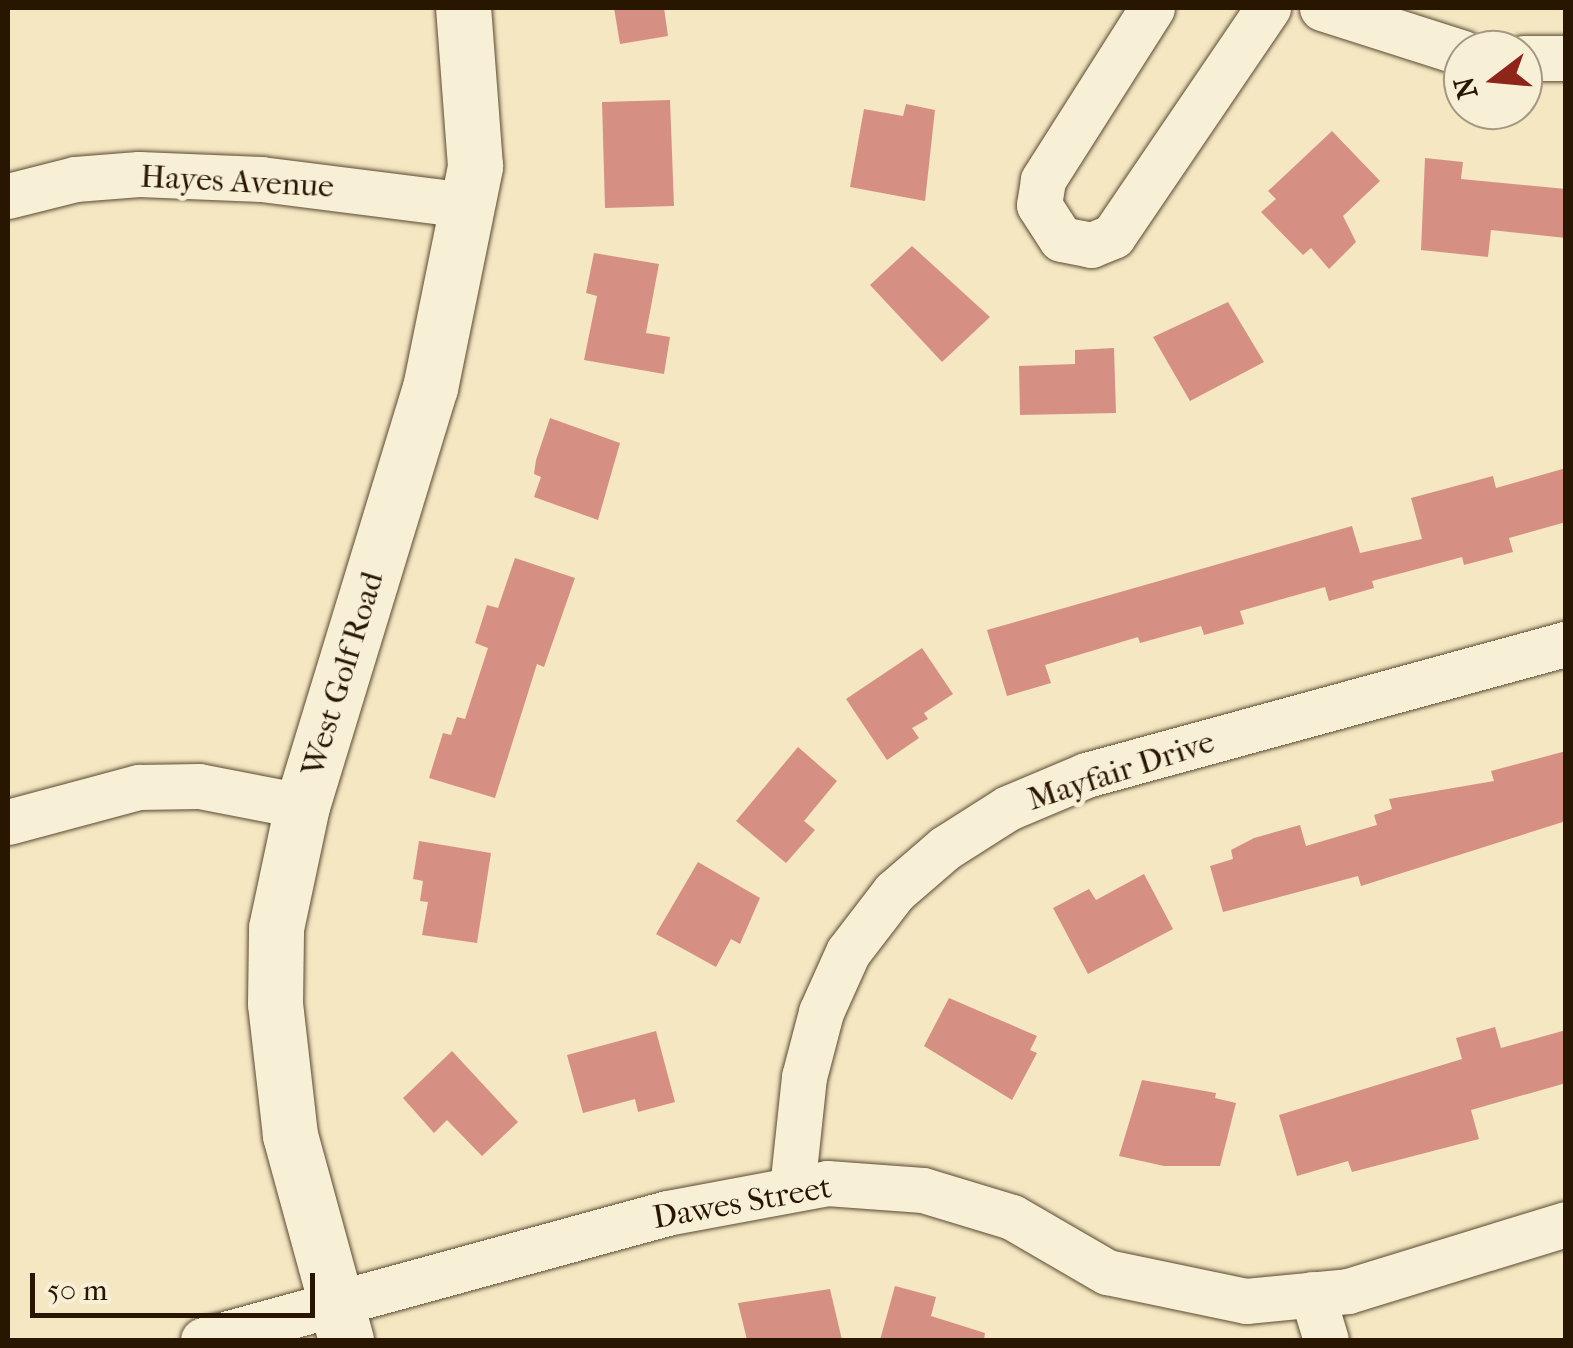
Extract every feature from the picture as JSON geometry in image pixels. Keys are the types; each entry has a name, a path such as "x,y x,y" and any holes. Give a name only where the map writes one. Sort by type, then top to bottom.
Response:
{"street":[{"name":"West Golf Road","path":"340,1322 290,1134 276,1004 276,928 302,806 430,388 475,166 463,8"},
{"path":"1152,8 1043,180 1039,205 1062,239 1091,244 1113,236 1268,8"},
{"path":"1322,8 1443,47"},
{"name":"Hayes Avenue","path":"8,196 75,179 139,174 262,179 467,205"},
{"name":"Mayfair Drive","path":"792,1189 804,1077 821,1012 848,952 894,892 945,848 1008,808 1086,775 1566,644"},
{"path":"8,822 139,787 199,786 302,806"},
{"name":"Dawes Street","path":"203,1340 340,1322 667,1213 827,1183 922,1190 1012,1217 1107,1272 1246,1301 1348,1290 1566,1224"},
{"path":"1312,1294 1326,1340"}],"building":[{"path":"614,8 664,8 668,36 620,44"},
{"path":"670,100 674,206 605,208 602,102"},
{"path":"906,104 935,110 925,201 850,187 864,109 903,116"},
{"path":"1332,131 1380,181 1343,216 1356,242 1329,269 1311,248 1303,255 1261,212 1276,199 1268,191"},
{"path":"1425,158 1463,162 1461,179 1566,189 1566,238 1491,230 1488,257 1421,250"},
{"path":"912,246 990,317 942,362 870,285"},
{"path":"594,253 659,264 646,333 670,337 664,374 584,360 597,296 586,293"},
{"path":"1228,302 1264,362 1190,401 1153,337"},
{"path":"1114,348 1116,413 1020,415 1019,366 1075,364 1075,350"},
{"path":"550,418 620,443 598,520 534,497 541,477 534,474 536,460"},
{"path":"1566,468 1566,522 1509,538 1513,552 1464,565 1462,557 1372,581 1374,588 1329,601 1325,587 1240,611 1244,624 1204,635 1201,626 1140,643 1138,637 1045,665 1051,683 1007,696 987,630 1352,526 1360,553 1422,539 1411,498 1493,476 1496,488"},
{"path":"515,558 575,578 544,667 537,664 495,798 429,778 443,733 451,735 457,717 465,719 488,648 475,643 487,605 498,608"},
{"path":"922,648 953,694 924,713 928,719 912,728 919,738 887,760 846,699"},
{"path":"798,747 837,781 804,821 815,830 786,863 736,821"},
{"path":"1566,751 1566,821 1361,886 1358,876 1223,912 1210,866 1233,859 1231,850 1254,838 1300,825 1306,846 1377,825 1374,815 1392,809 1389,799 1494,781 1491,771"},
{"path":"419,841 491,853 477,943 422,935 428,902 420,901 423,881 413,879"},
{"path":"698,862 760,898 740,944 731,939 716,967 656,934"},
{"path":"1144,874 1173,929 1088,974 1053,908 1089,889 1096,900"},
{"path":"949,998 1037,1036 1030,1050 1037,1053 1012,1100 924,1046"},
{"path":"1495,1027 1501,1048 1566,1030 1566,1083 1471,1110 1479,1139 1352,1172 1348,1161 1297,1176 1279,1115 1462,1059 1456,1038"},
{"path":"656,1031 675,1102 638,1112 635,1099 583,1113 567,1055"},
{"path":"452,1051 518,1122 482,1156 447,1120 434,1133 403,1098"},
{"path":"1142,1080 1216,1093 1215,1098 1236,1103 1220,1166 1164,1166 1119,1156"},
{"path":"895,1286 936,1297 931,1316 985,1333 984,1340 880,1340"},
{"path":"830,1289 842,1340 747,1340 738,1303"}]}
